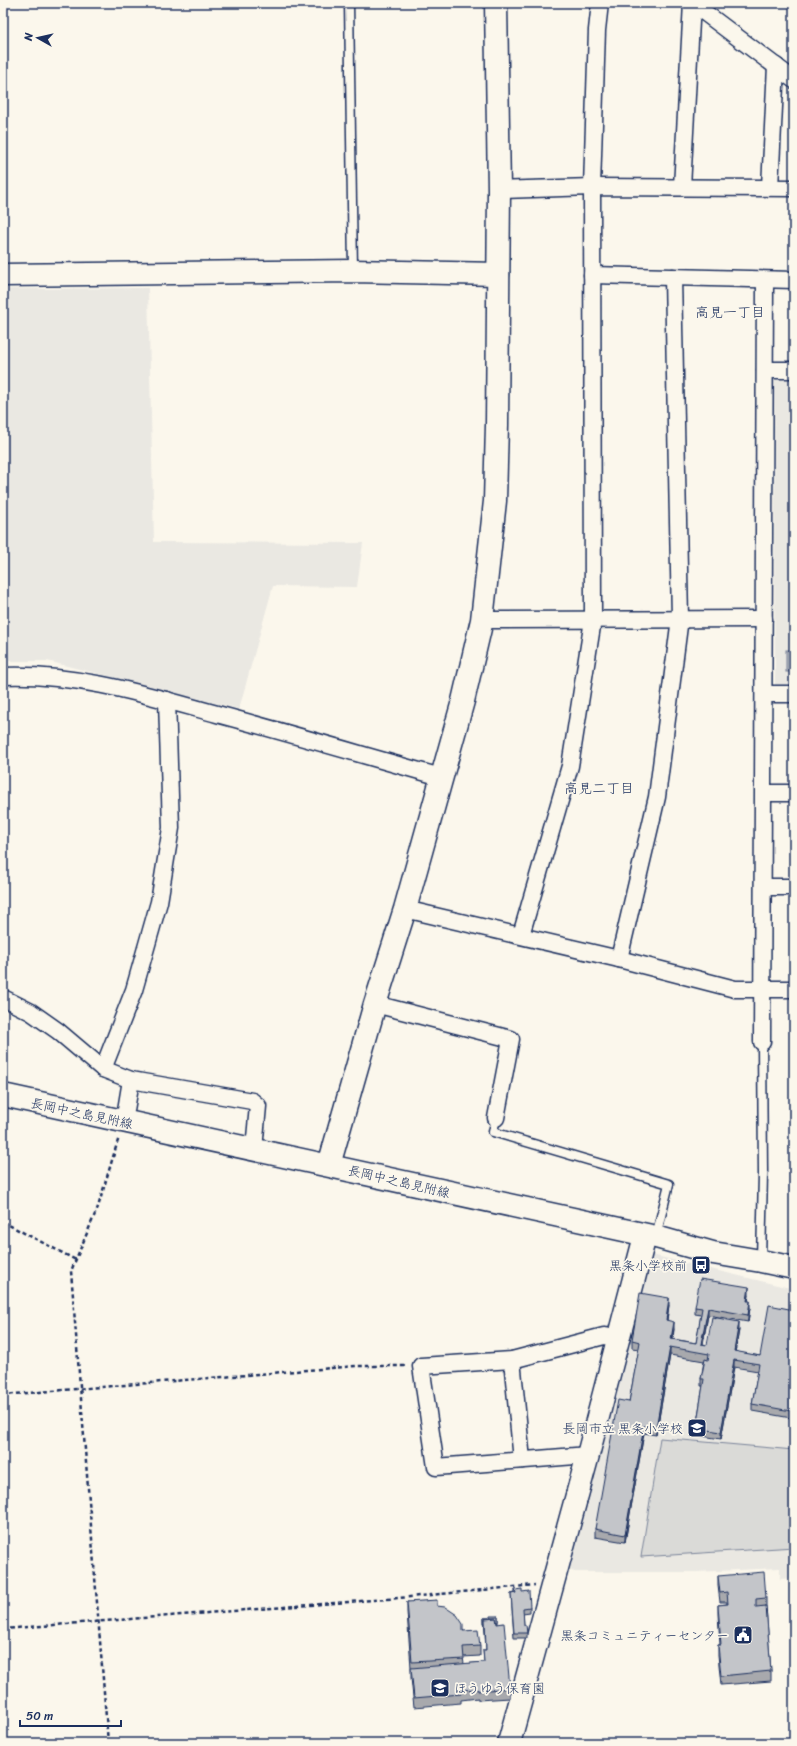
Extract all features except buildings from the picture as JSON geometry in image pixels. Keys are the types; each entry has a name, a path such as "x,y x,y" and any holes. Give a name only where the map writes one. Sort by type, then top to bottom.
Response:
{"street":[{"path":"329,1165 375,1004 405,909 463,701 482,620 495,501 499,190 496,3"},
{"path":"521,935 570,766 593,620 592,187 597,30 600,3"},
{"path":"682,187 692,3"},
{"path":"692,3 794,80"},
{"path":"770,188 776,66"},
{"path":"499,190 592,187 794,188"},
{"path":"3,275 353,271 498,274"},
{"path":"592,275 794,280"},
{"path":"620,959 657,797 680,618 673,277"},
{"path":"762,1042 765,694 765,280"},
{"path":"765,370 794,370"},
{"path":"482,620 680,618 764,619"},
{"path":"3,676 28,675 98,684 167,700 441,777"},
{"path":"765,694 794,694"},
{"path":"103,1069 134,990 159,902 171,828 167,700"},
{"path":"764,793 794,793"},
{"path":"764,887 794,887"},
{"path":"405,909 521,935 735,989 794,989"},
{"path":"3,998 31,1012 58,1031 103,1069 131,1080 252,1101 258,1106 254,1149"},
{"path":"375,1004 511,1039 496,1118"},
{"path":"124,1122 131,1080"},
{"name":"長岡中之島見附線","path":"3,1095 650,1236 713,1253 794,1268"},
{"path":"509,1743 588,1455 618,1338 650,1236"},
{"path":"588,1455 436,1467 421,1366 512,1360 604,1336 618,1338"},
{"path":"512,1360 522,1460"}],"lane":[{"path":"349,3 353,271"},
{"path":"761,1261 763,1174 762,1042"},
{"path":"496,1118 494,1132 669,1184 650,1236"}],"path":[{"path":"108,1743 71,1271 98,1207 124,1122"},
{"path":"3,1222 76,1260"},
{"path":"3,1395 356,1366 421,1366"},
{"path":"3,1629 399,1598 553,1583"}],"shaded area":[{"path":"148,288 154,542 363,543 357,587 273,586 239,709 47,661 3,661 3,289"},
{"path":"774,380 794,380 794,685 775,685"},
{"path":"786,650 794,650 794,672 786,672"},
{"name":"長岡市立 黒条小学校","path":"652,1255 794,1289 794,1578 780,1579 780,1568 696,1572 575,1572 563,1568 645,1258"},
{"path":"660,1438 794,1450 794,1547 641,1557"}],"place":[{"name":"黒条小学校前","path":"701,1265"},
{"name":"長岡市立 黒条小学校","path":"697,1428"},
{"name":"黒条コミュニティーセンター","path":"743,1635"},
{"name":"ほうゆう保育園","path":"440,1688"}],"district":[{"name":"高見一丁目","path":"730,312"},
{"name":"高見二丁目","path":"599,788"}]}
